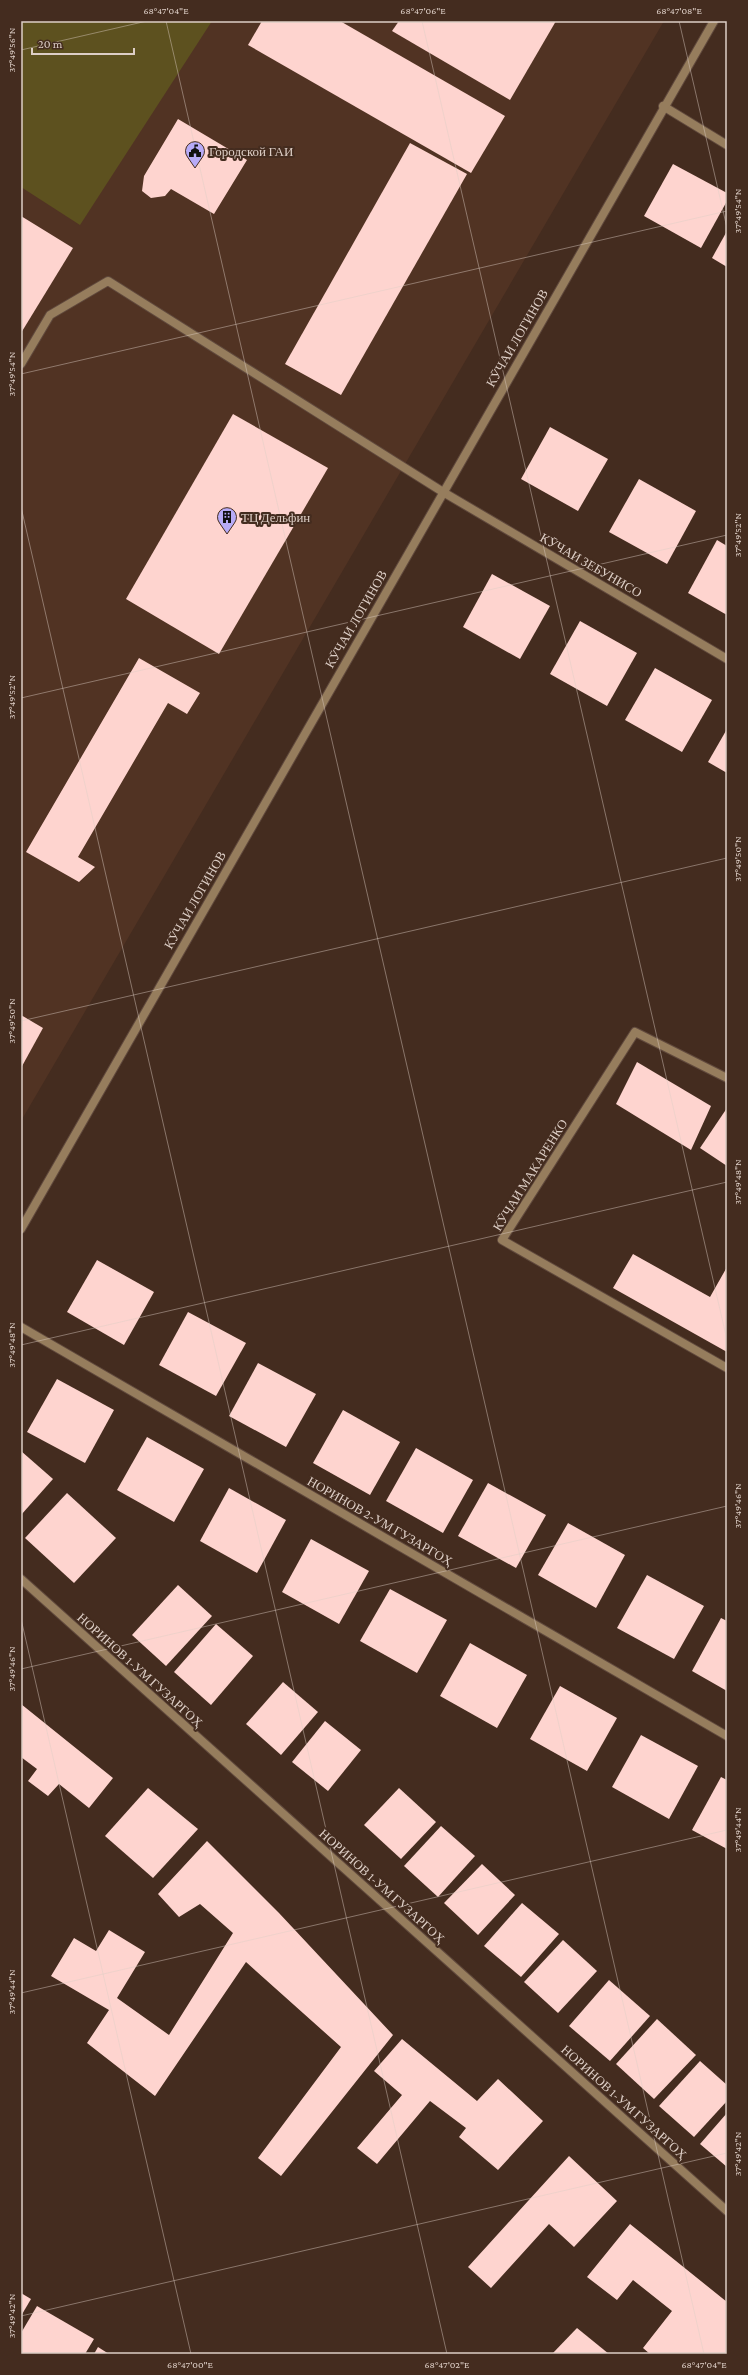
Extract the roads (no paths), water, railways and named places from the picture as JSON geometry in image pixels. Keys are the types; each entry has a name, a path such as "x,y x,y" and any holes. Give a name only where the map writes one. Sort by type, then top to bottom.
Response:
{"street":[{"name":"КӮЧАИ ЛОГИНОВ","path":"21,1229 663,106 714,21"},
{"path":"663,106 727,146"},
{"name":"КӮЧАИ ЗЕБУНИСО","path":"21,364 50,315 108,281 443,492 727,659"},
{"name":"КӮЧАИ МАКАРЕНКО","path":"727,1078 636,1032 502,1240 727,1368"},
{"name":"НОРИНОВ 2-УМ ГУЗАРГОҲ","path":"21,1327 727,1736"},
{"name":"НОРИНОВ 1-УМ ГУЗАРГОҲ","path":"21,1580 727,2211"}],"place":[{"name":"Городской ГАИ","path":"195,168"},
{"name":"ТЦ Дельфин","path":"227,534"}]}
